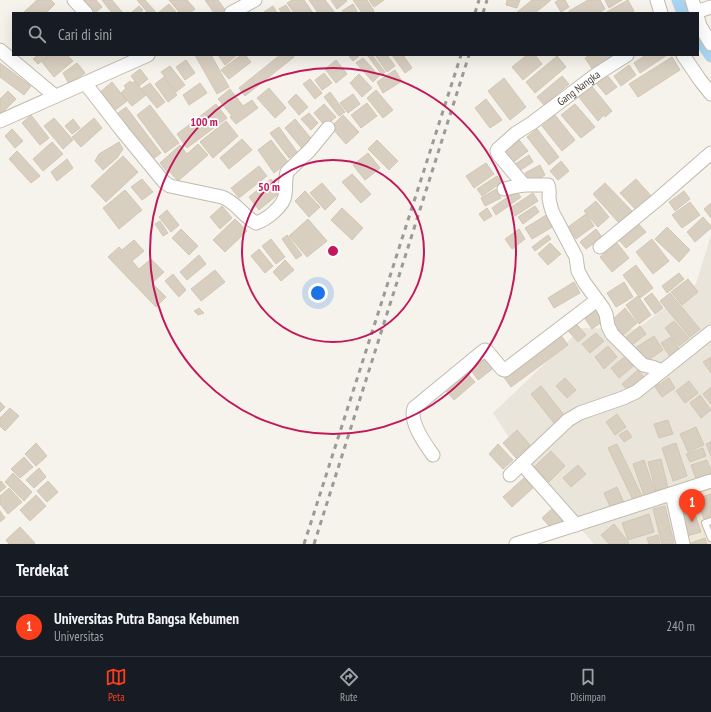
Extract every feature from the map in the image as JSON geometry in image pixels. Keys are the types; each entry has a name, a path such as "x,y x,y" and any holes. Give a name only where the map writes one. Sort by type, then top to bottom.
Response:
{"street":[{"path":"74,0 85,12"},
{"path":"232,12 255,0"},
{"path":"657,0 661,12"},
{"path":"692,0 696,12"},
{"path":"698,12 711,7"},
{"path":"699,22 711,44"},
{"path":"0,50 56,96"},
{"path":"0,121 85,83 127,59 143,56"},
{"name":"Gang Nangka","path":"524,186 497,151 516,133 532,123 597,74 625,56"},
{"path":"684,56 711,94"},
{"path":"85,83 164,182 170,186 222,197 237,206 249,219 256,223 263,221 279,206 285,196 287,172 310,150 328,128"},
{"path":"600,247 711,153"},
{"path":"504,188 546,184 549,187 549,200 551,208 576,257 578,271 606,314 608,326 612,334 643,365 662,371"},
{"path":"433,455 420,436 412,414 414,408 485,350 502,369 505,370 597,300"},
{"path":"510,475 568,420 580,413 630,396 711,332"},
{"path":"522,464 576,525"},
{"path":"516,544 711,481"},
{"path":"672,494 683,544"}],"lane":[{"path":"711,522 705,523 711,538"}],"shaded area":[{"path":"711,235 711,544 594,544 537,481 493,413 582,328 637,329 696,284"},
{"path":"711,485 711,544 678,544 667,501"}],"building":[{"path":"37,0 51,0 55,4 47,12 24,12"},
{"path":"84,0 96,0 102,7 96,12 88,12 81,2"},
{"path":"102,0 112,0 122,12 111,12"},
{"path":"137,0 145,0 155,11 147,12"},
{"path":"169,0 187,0 195,9 191,12 179,12"},
{"path":"205,0 218,0 225,10 222,12 213,12"},
{"path":"292,0 304,0 312,12 293,12 287,3"},
{"path":"309,0 325,0 334,12 317,12"},
{"path":"331,0 346,0 347,1 337,9"},
{"path":"353,0 367,0 374,11 361,12"},
{"path":"369,0 384,0 374,7"},
{"path":"507,0 520,0 517,8 506,5"},
{"path":"532,0 551,0 536,12 517,12"},
{"path":"565,0 569,7 561,12 555,2"},
{"path":"588,0 600,0 605,9 600,12 569,11"},
{"path":"605,0 622,0 609,8"},
{"path":"628,0 634,11 632,12 607,12"},
{"path":"169,4 176,12 159,12"},
{"path":"353,4 357,12 343,12 342,11"},
{"path":"286,5 290,12 281,12 279,9"},
{"path":"139,6 143,10 141,12 132,12"},
{"path":"273,6 276,12 264,12"},
{"path":"37,56 49,56 38,64 33,59"},
{"path":"50,56 68,56 73,61 54,77 42,62"},
{"path":"196,56 212,56 229,87 217,94"},
{"path":"219,56 236,56 225,65"},
{"path":"240,56 246,56 251,62 229,79 221,70"},
{"path":"279,56 294,56 245,96 239,88"},
{"path":"349,56 359,56 353,61"},
{"path":"368,56 373,56 385,72 382,75"},
{"path":"376,56 388,56 395,66 387,72"},
{"path":"393,56 404,56 412,68 405,73"},
{"path":"526,56 536,56 542,64 523,80 512,67"},
{"path":"557,56 566,67 535,93 526,82"},
{"path":"588,56 613,57 593,70 585,58"},
{"path":"644,56 666,56 640,73 634,63"},
{"path":"672,57 680,70 638,97 629,84"},
{"path":"363,58 379,76 373,82 356,63"},
{"path":"186,60 195,73 185,80 176,67"},
{"path":"336,60 347,74 336,83 325,69"},
{"path":"0,63 31,86 24,95 0,77"},
{"path":"77,63 85,73 69,84 63,73"},
{"path":"629,65 636,75 621,86 614,76"},
{"path":"170,66 185,85 176,92 161,72"},
{"path":"140,69 148,79 139,86 131,76"},
{"path":"395,70 402,81 383,93 377,82"},
{"path":"324,73 332,83 322,90 315,80"},
{"path":"359,74 372,88 362,97 350,83"},
{"path":"607,75 617,87 606,95 596,83"},
{"path":"562,76 569,84 544,105 537,97"},
{"path":"164,77 177,95 168,102 155,84"},
{"path":"504,78 526,107 510,120 488,91"},
{"path":"310,79 322,93 315,99 303,84"},
{"path":"130,81 132,83 135,81 146,95 132,106 121,93 126,88 124,86"},
{"path":"112,82 127,101 114,111 99,93"},
{"path":"150,83 165,102 157,108 141,89"},
{"path":"200,83 207,93 189,105 183,95"},
{"path":"589,83 612,111 605,117 582,89"},
{"path":"269,88 286,108 275,118 257,98"},
{"path":"230,89 243,106 252,100 258,108 236,124 230,117 232,116 218,99"},
{"path":"376,90 393,110 383,118 367,98"},
{"path":"8,91 16,99 0,115 0,99"},
{"path":"330,92 345,112 339,116 324,97"},
{"path":"583,92 603,116 598,121 578,96"},
{"path":"296,94 308,107 299,115 288,102"},
{"path":"353,94 360,104 348,113 340,103"},
{"path":"486,99 502,120 490,128 475,108"},
{"path":"367,103 377,116 361,128 351,115"},
{"path":"216,104 227,118 187,148 177,134"},
{"path":"324,104 336,117 325,126 314,113"},
{"path":"575,104 595,127 581,138 561,115"},
{"path":"150,105 179,143 165,153 137,115"},
{"path":"126,107 161,153 149,162 114,116"},
{"path":"309,113 318,123 311,130 301,119"},
{"path":"31,115 49,138 40,145 22,123"},
{"path":"343,115 359,132 346,144 331,127"},
{"path":"555,115 575,140 562,151 542,126"},
{"path":"54,118 73,140 63,149 44,126"},
{"path":"94,118 102,128 81,147 72,137"},
{"path":"73,119 80,128 72,134 65,126"},
{"path":"295,119 314,142 304,151 285,128"},
{"path":"226,121 238,136 213,158 200,142"},
{"path":"279,127 297,152 289,158 270,133"},
{"path":"12,129 23,141 15,148 5,136"},
{"path":"537,129 559,157 549,165 527,137"},
{"path":"516,136 528,151 511,164 499,149"},
{"path":"242,139 252,150 229,169 220,158"},
{"path":"271,140 288,162 274,173 258,150"},
{"path":"377,140 398,161 389,170 368,149"},
{"path":"52,142 63,154 43,171 33,159"},
{"path":"119,142 123,149 117,158 103,170 95,161 99,154"},
{"path":"198,144 208,155 178,181 169,171 168,173 160,163 180,145 187,154"},
{"path":"17,151 40,176 31,183 9,159"},
{"path":"368,153 380,168 365,180 353,165"},
{"path":"529,155 533,162 519,171 515,164"},
{"path":"123,156 138,172 106,202 91,186"},
{"path":"67,159 73,168 57,181 51,172"},
{"path":"561,161 569,171 558,180 550,171"},
{"path":"486,163 494,174 474,188 466,176"},
{"path":"540,165 545,175 531,184 525,173"},
{"path":"259,166 267,176 239,198 231,188"},
{"path":"352,174 371,194 361,203 342,182"},
{"path":"497,176 502,182 482,196 477,189"},
{"path":"142,179 153,192 142,200 131,187"},
{"path":"271,179 282,191 259,210 249,197"},
{"path":"636,179 653,198 638,212 620,193"},
{"path":"322,183 336,199 325,210 310,193"},
{"path":"605,183 632,211 619,223 593,194"},
{"path":"496,189 501,198 485,206 481,198"},
{"path":"125,190 142,210 119,229 103,208"},
{"path":"305,191 320,207 309,217 295,201"},
{"path":"516,191 521,197 496,215 492,208"},
{"path":"684,191 690,199 675,211 669,202"},
{"path":"533,193 538,201 515,216 510,208"},
{"path":"596,201 609,217 598,227 584,211"},
{"path":"690,202 700,215 682,228 672,215"},
{"path":"711,203 711,218 704,209"},
{"path":"222,206 232,218 220,229 210,217"},
{"path":"535,206 539,212 523,224 518,217"},
{"path":"342,208 363,228 352,240 331,220"},
{"path":"487,208 492,216 484,221 479,214"},
{"path":"167,210 179,225 171,232 159,217"},
{"path":"548,214 554,226 532,239 525,228"},
{"path":"586,214 594,226 576,239 568,227"},
{"path":"703,217 711,228 695,242 687,232"},
{"path":"235,219 247,231 225,252 213,240"},
{"path":"308,219 327,241 307,257 289,236"},
{"path":"160,221 168,233 163,236 155,224"},
{"path":"637,222 646,232 626,248 617,238"},
{"path":"667,227 690,250 679,262 655,239"},
{"path":"181,229 198,246 189,255 172,238"},
{"path":"519,229 525,239 512,249 505,239"},
{"path":"596,229 602,237 586,249 580,242"},
{"path":"287,235 302,255 296,259 282,239"},
{"path":"548,235 551,239 535,251 532,247"},
{"path":"271,239 285,257 276,264 262,246"},
{"path":"652,239 669,261 653,274 636,252"},
{"path":"134,240 144,251 132,261 139,269 151,259 164,272 152,283 166,297 156,307 108,257 119,247 122,250"},
{"path":"550,243 561,254 548,265 538,254"},
{"path":"617,243 629,258 612,272 600,257"},
{"path":"259,249 273,266 265,273 251,256"},
{"path":"199,255 206,264 187,280 180,272"},
{"path":"285,260 294,270 281,281 273,272"},
{"path":"636,265 653,288 640,298 623,275"},
{"path":"215,270 225,282 201,301 191,289"},
{"path":"679,273 684,279 667,293 662,286"},
{"path":"173,274 186,290 179,297 165,281"},
{"path":"688,279 698,292 682,305 671,292"},
{"path":"574,282 580,293 554,308 548,298"},
{"path":"624,282 633,297 616,307 607,293"},
{"path":"652,293 663,308 655,314 644,299"},
{"path":"670,293 700,329 690,337 660,301"},
{"path":"638,296 651,315 639,324 626,305"},
{"path":"593,307 603,321 592,329 582,314"},
{"path":"199,308 204,313 198,315 194,311"},
{"path":"625,308 637,323 623,335 611,321"},
{"path":"573,320 586,335 578,342 565,327"},
{"path":"674,321 689,338 679,346 665,328"},
{"path":"640,326 646,334 631,346 625,338"},
{"path":"596,333 604,341 590,353 582,344"},
{"path":"560,334 568,345 511,387 503,376"},
{"path":"654,336 663,350 644,363 635,348"},
{"path":"671,337 681,352 671,358 661,343"},
{"path":"608,346 617,357 604,369 595,357"},
{"path":"485,354 495,367 478,380 468,366"},
{"path":"628,354 636,364 619,378 611,368"},
{"path":"711,357 711,373 703,362"},
{"path":"464,370 475,382 454,400 443,387"},
{"path":"638,370 645,378 629,392 622,384"},
{"path":"565,378 576,390 567,398 556,386"},
{"path":"669,378 675,388 662,397 655,387"},
{"path":"689,381 698,393 685,403 676,391"},
{"path":"541,386 564,415 554,423 531,394"},
{"path":"711,387 711,404 703,394"},
{"path":"700,395 711,410 701,418 690,403"},
{"path":"0,402 5,407 0,412"},
{"path":"10,408 19,416 5,431 0,426 0,418"},
{"path":"617,414 626,427 615,435 606,422"},
{"path":"668,420 673,434 659,438 654,424"},
{"path":"696,427 704,445 688,452 680,434"},
{"path":"517,430 530,445 516,458 503,443"},
{"path":"627,430 632,437 624,442 619,435"},
{"path":"711,442 711,456 706,444"},
{"path":"36,443 47,456 36,466 25,454"},
{"path":"676,443 687,476 673,481 662,448"},
{"path":"498,444 513,460 503,469 489,454"},
{"path":"617,444 642,496 633,500 608,448"},
{"path":"703,448 706,456 690,462 686,454"},
{"path":"551,451 565,466 549,482 534,467"},
{"path":"24,457 33,467 20,478 11,469"},
{"path":"661,459 669,492 657,495 648,462"},
{"path":"644,460 657,497 646,501 633,464"},
{"path":"707,460 711,474 696,479 691,465"},
{"path":"578,465 586,474 571,487 563,478"},
{"path":"39,468 46,477 34,488 26,480"},
{"path":"13,473 32,492 24,501 5,482"},
{"path":"525,477 534,487 512,507 503,497"},
{"path":"1,481 6,487 0,492 0,482"},
{"path":"48,481 58,492 47,502 37,491"},
{"path":"617,487 624,503 611,509 604,493"},
{"path":"9,488 22,502 8,514 0,504 0,496"},
{"path":"711,494 711,516 704,519 696,499"},
{"path":"36,495 46,506 30,521 20,510"},
{"path":"555,506 567,520 554,531 542,518"},
{"path":"665,506 674,543 672,544 662,544 653,509"},
{"path":"0,511 5,518 0,522"},
{"path":"694,511 701,532 684,537 678,516"},
{"path":"649,514 654,532 628,540 622,523"},
{"path":"614,524 629,543 609,544 601,535"},
{"path":"20,527 35,543 34,544 9,544 6,540"},
{"path":"658,535 660,544 649,544 647,538"},
{"path":"705,538 707,544 688,544"}],"waterway":[{"path":"678,0 683,12"},
{"path":"699,38 711,56"}],"railway":[{"path":"475,12 479,0"},
{"path":"483,12 487,0"},
{"path":"304,544 461,56"},
{"path":"314,544 469,56"}],"place":[{"name":"Universitas Putra Bangsa Kebumen","path":"692,522"}]}
